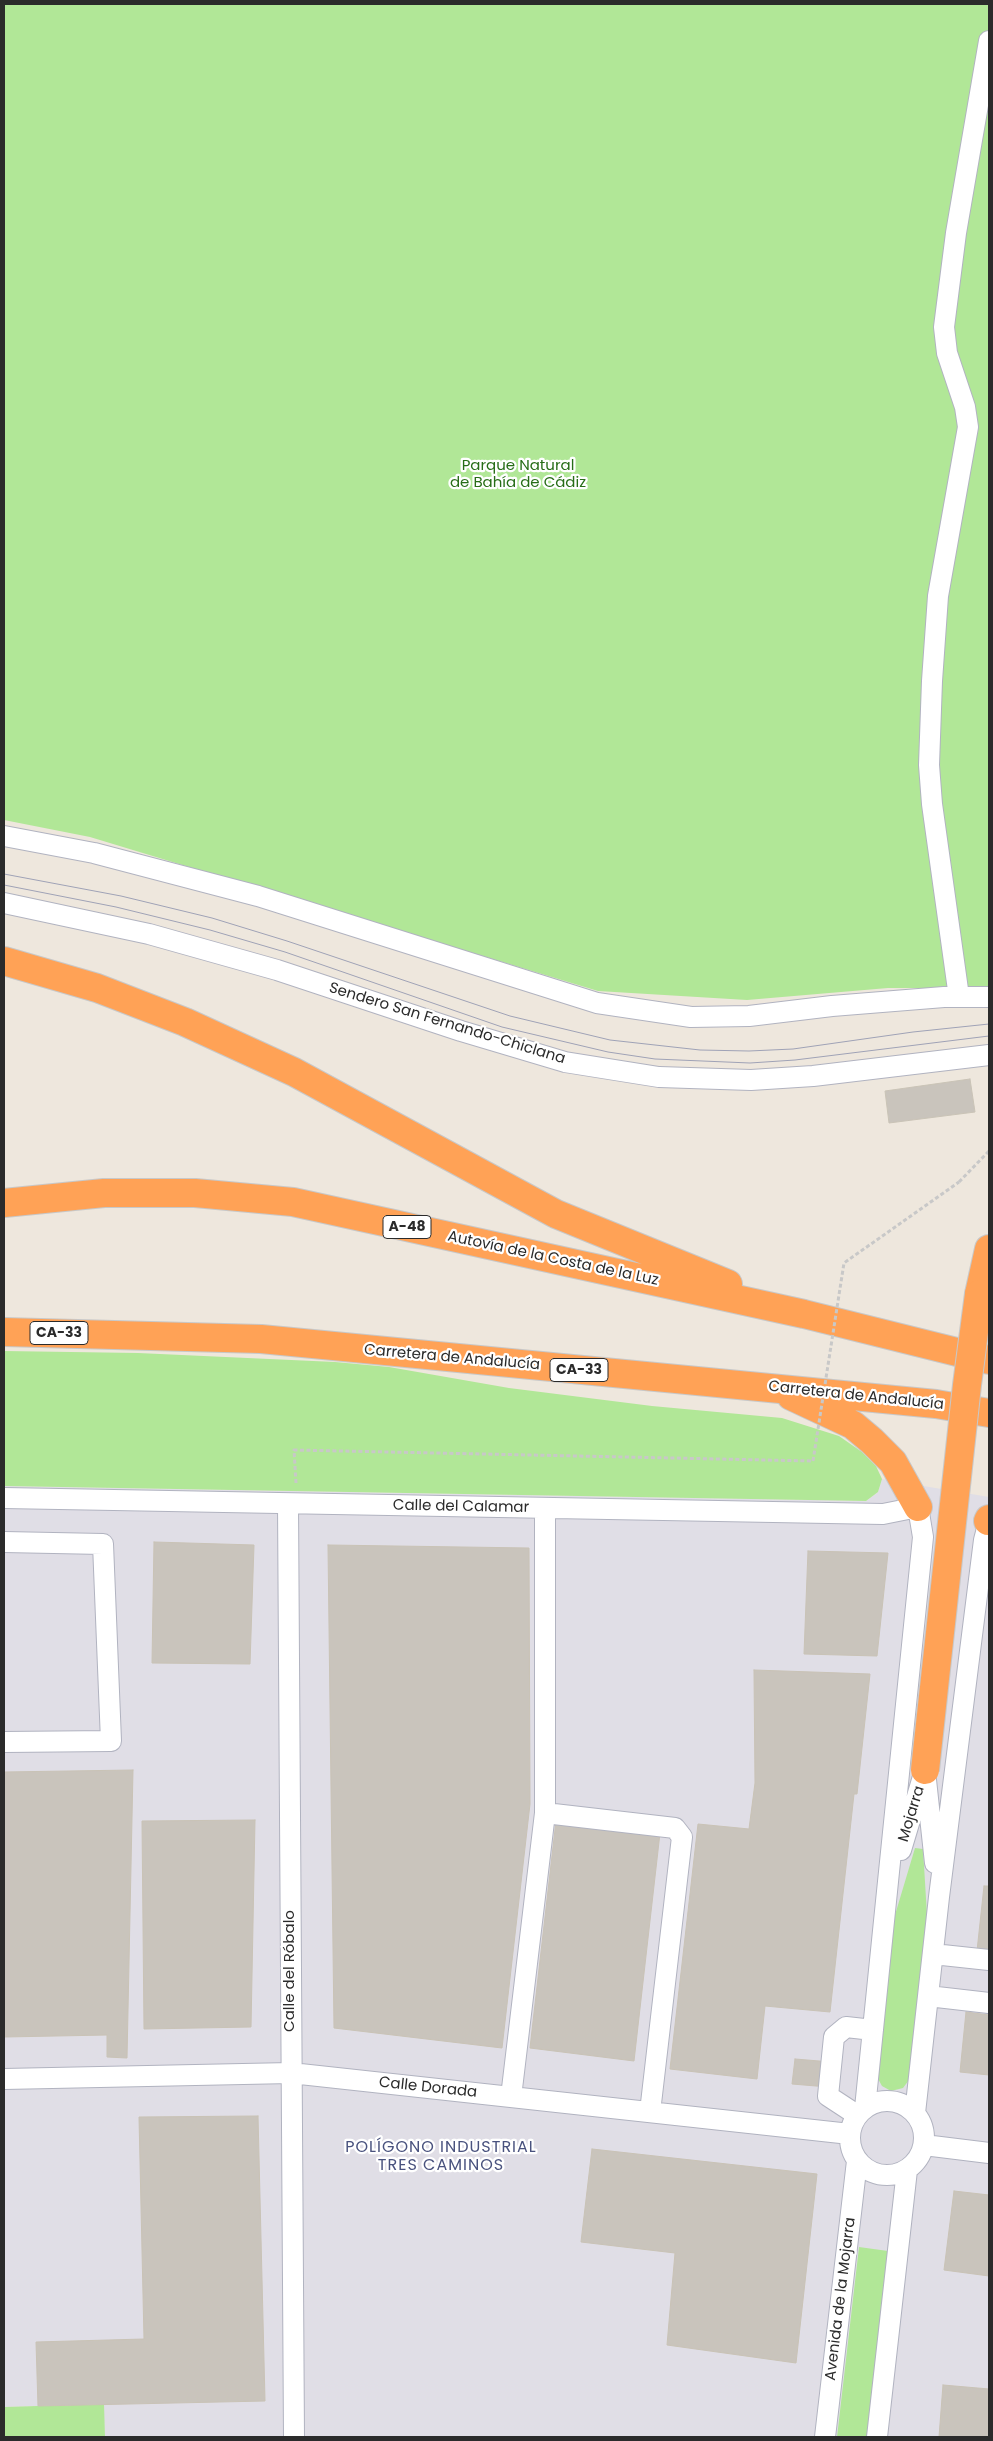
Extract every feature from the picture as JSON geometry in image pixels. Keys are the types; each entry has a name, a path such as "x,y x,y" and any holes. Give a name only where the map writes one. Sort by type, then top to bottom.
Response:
{"highway":[{"path":"4,961 97,988 185,1022 294,1072 556,1214 804,1314 989,1360"},
{"name":"Autovía de la Costa de la Luz","path":"4,1203 104,1193 195,1193 293,1202 804,1314"},
{"path":"925,1770 967,1385 979,1294 989,1249"},
{"name":"Carretera de Andalucía","path":"4,1332 261,1339 936,1404 989,1413"},
{"path":"774,1388 853,1425 893,1462 918,1508"}],"street":[{"path":"959,997 932,804 930,765 932,680 938,596 968,427 965,407 947,353 944,327 958,224 989,41"},
{"path":"4,836 94,853 258,896 597,1003 691,1017 749,1016 832,1006 959,997 989,997"},
{"name":"Sendero San Fernando-Chiclana","path":"4,903 149,934 186,944 277,970 461,1031 565,1062 659,1077 751,1080 813,1076 989,1054"},
{"name":"Calle del Calamar","path":"4,1498 882,1514 918,1508"},
{"name":"Calle del Róbalo","path":"293,1504 291,2073 294,2437"},
{"path":"511,2097 545,1813 545,1508"},
{"path":"861,2112 874,2103 885,2101 906,2106 915,2113 925,2134 924,2145 917,2160 907,2170 891,2175 875,2174 857,2161 850,2144 850,2134 861,2112 873,2030 888,1893 923,1537 918,1508"},
{"path":"915,2113 939,1897 989,1520"},
{"path":"4,1542 103,1544 111,1741 4,1742"},
{"name":"Mojarra","path":"888,1893 925,1770"},
{"name":"Mojarra","path":"925,1770 939,1897"},
{"path":"545,1813 675,1828 682,1837 650,2112"},
{"path":"933,1954 989,1960"},
{"path":"928,1996 989,2003"},
{"path":"861,2112 828,2096 834,2036 846,2027 873,2030"},
{"name":"Calle Dorada","path":"4,2079 291,2073 850,2134"},
{"path":"924,2145 989,2152"},
{"name":"Avenida de la Mojarra","path":"825,2437 857,2161"},
{"path":"877,2437 907,2170"}],"path":[{"path":"293,1504 294,1450 813,1461 844,1263 958,1182 989,1151"}],"shaded area":[{"path":"882,1479 989,1497 989,2437 105,2437 103,2404 4,2407 4,1486 866,1501 878,1492"}],"green space":[{"name":"Parque Natural de Bahía de Cádiz","path":"4,4 989,4 989,988 888,988 747,1000 598,991 90,837 4,820"},
{"path":"4,1351 138,1353 335,1362 389,1367 509,1388 652,1406 782,1418 839,1436 862,1452 876,1466 882,1479 878,1492 866,1501 4,1486"},
{"path":"915,1848 923,1849 927,1915 909,2080 903,2088 891,2091 882,2086 877,2077 895,1915"},
{"path":"859,2247 888,2251 867,2437 837,2437"},
{"path":"104,2404 105,2437 4,2437 4,2407"}],"building":[{"path":"970,1079 975,1112 889,1123 885,1091"},
{"path":"154,1542 254,1545 250,1664 152,1663"},
{"path":"328,1545 529,1548 530,1804 502,2048 334,2028"},
{"path":"808,1551 888,1553 877,1656 804,1654"},
{"path":"754,1670 870,1674 857,1794 854,1794 830,2012 765,2006 757,2079 670,2069 698,1824 749,1829 755,1783"},
{"path":"133,1770 127,2058 107,2057 107,2035 4,2037 4,1772"},
{"path":"255,1820 251,2027 144,2029 142,1821"},
{"path":"556,1821 660,1833 634,2061 530,2048"},
{"path":"984,1886 989,1886 989,1952 977,1951"},
{"path":"966,2012 989,2015 989,2075 960,2072"},
{"path":"795,2059 831,2062 828,2087 792,2084"},
{"path":"258,2116 265,2401 38,2406 36,2342 144,2339 139,2117"},
{"path":"592,2149 817,2174 796,2363 667,2345 675,2253 581,2242"},
{"path":"954,2191 989,2195 989,2276 944,2270"},
{"path":"943,2385 989,2389 989,2437 939,2437"}],"tram line":[{"path":"4,874 121,896 212,918 287,941 510,1016 610,1040 700,1050 749,1051 793,1049 913,1032 989,1024"},
{"path":"4,885 116,907 210,930 285,952 502,1027 608,1052 655,1059 750,1063 795,1060 989,1036"}],"district":[{"name":"POLÍGONO INDUSTRIAL TRES CAMINOS","path":"441,2157"}]}
